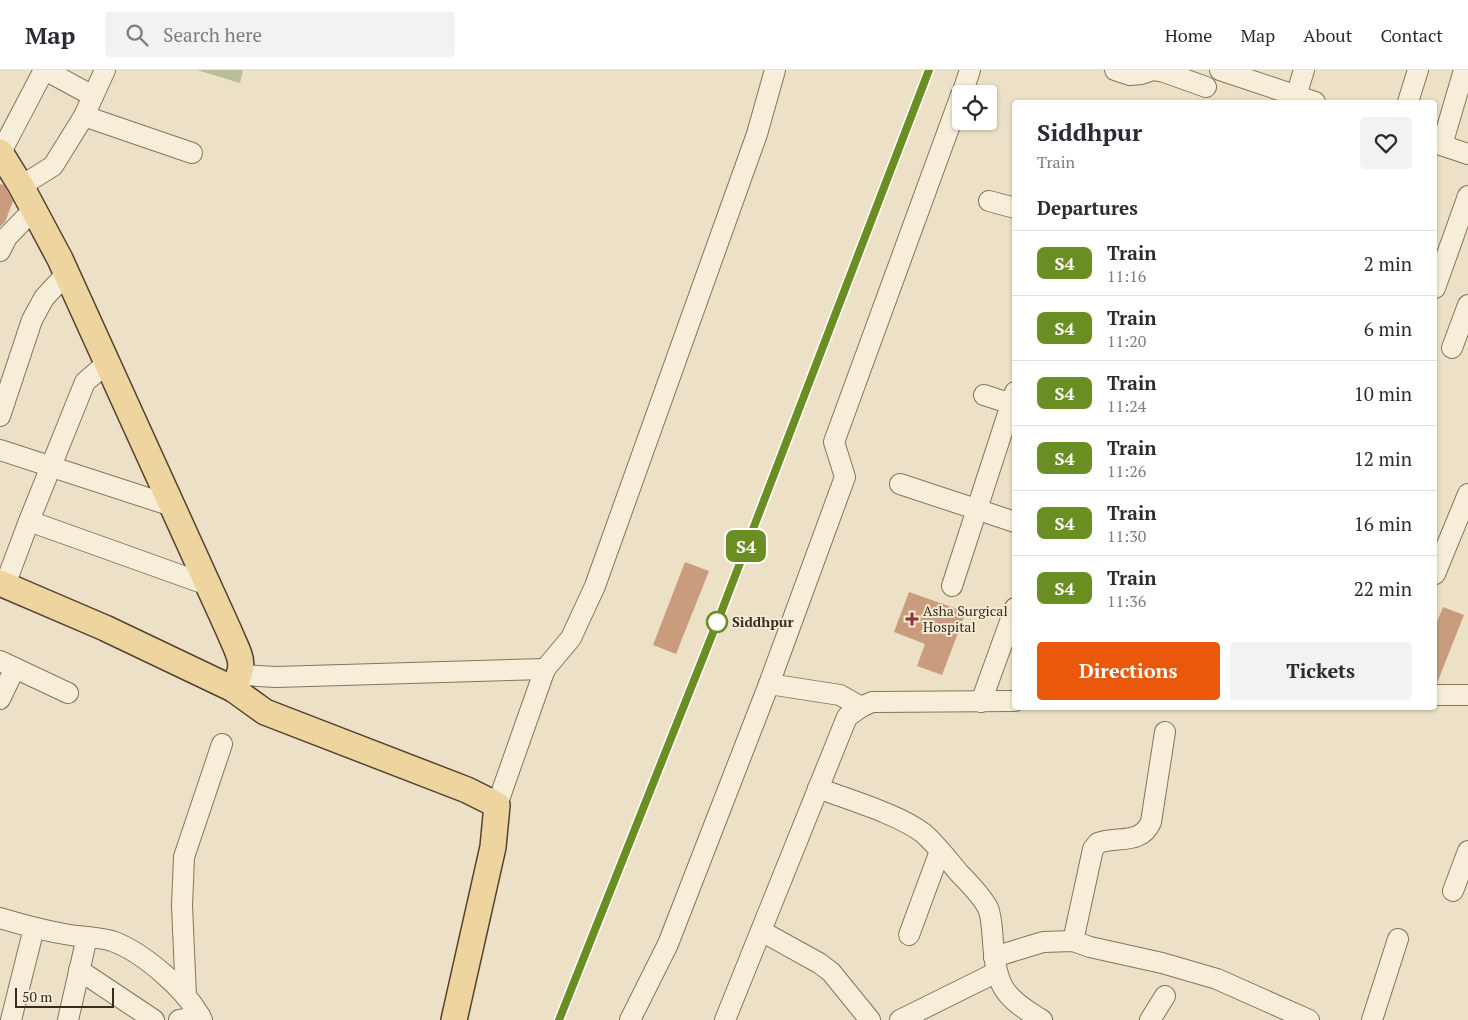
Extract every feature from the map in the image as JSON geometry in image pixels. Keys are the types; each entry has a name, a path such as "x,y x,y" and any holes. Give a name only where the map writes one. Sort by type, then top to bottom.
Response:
{"main road":[{"path":"0,154 34,209 67,273 208,585 242,664 237,682"},
{"path":"2,584 237,682 265,712 467,790 497,805 493,847 454,1020"}],"street":[{"path":"0,154 44,70 93,96"},
{"path":"21,186 53,166 84,116 106,70"},
{"path":"497,805 545,669 571,638 595,586 757,134 775,70"},
{"path":"965,85 970,70"},
{"path":"1115,70 1130,75 1153,70 1164,72 1206,87"},
{"path":"1220,70 1306,100 1304,70"},
{"path":"1409,100 1418,70"},
{"path":"1464,70 1439,144 1468,154"},
{"path":"84,116 192,153"},
{"path":"630,1020 668,944 769,684 845,477 834,442 952,121"},
{"path":"1437,282 1468,196"},
{"path":"989,202 1012,207"},
{"path":"0,251 7,237 34,209"},
{"path":"0,416 32,320 44,298 67,273"},
{"path":"1452,348 1468,305"},
{"path":"2,584 85,382 107,363"},
{"path":"984,395 1012,401"},
{"path":"952,586 1012,407"},
{"path":"0,450 172,506"},
{"path":"900,484 1012,521"},
{"path":"1437,569 1468,494"},
{"path":"29,520 208,585"},
{"path":"981,702 1012,616"},
{"path":"0,699 7,665 68,693"},
{"path":"237,682 276,677 545,669"},
{"path":"769,684 840,694 861,707"},
{"path":"1437,695 1468,695"},
{"path":"725,1020 847,717 872,702 1012,701"},
{"path":"1073,941 1093,849 1098,843 1104,841 1140,837 1147,831 1151,822 1164,732"},
{"path":"186,996 182,906 184,858 222,744"},
{"path":"818,788 898,819 923,833 973,888 988,909 1000,986 1019,1006 1042,1020"},
{"path":"909,935 940,851"},
{"path":"1453,890 1468,851"},
{"path":"0,918 34,928 110,940 130,949 186,996 201,1018 179,1020"},
{"path":"11,1020 34,928"},
{"path":"761,931 819,963 831,972 870,1020"},
{"path":"68,1020 87,937"},
{"path":"1372,1020 1398,940"},
{"path":"900,1020 996,964 1043,942 1073,941 1217,979 1309,1020"},
{"path":"80,970 154,1020"},
{"path":"1150,1020 1165,996"}],"green space":[{"path":"197,70 243,70 240,83"}],"building":[{"path":"0,184 4,185 13,201 5,222 0,227"},
{"path":"685,562 709,571 676,654 653,645"},
{"path":"909,592 966,612 942,675 917,666 925,644 894,632"},
{"path":"1443,607 1464,615 1437,683 1437,622"}],"railway":[{"path":"559,1020 722,610 929,70"}],"train":[{"name":"S4","path":"559,1020 722,610 929,70"}],"place":[{"name":"Asha Surgical Hospital","path":"912,619"},
{"name":"Siddhpur","path":"717,622"}]}
